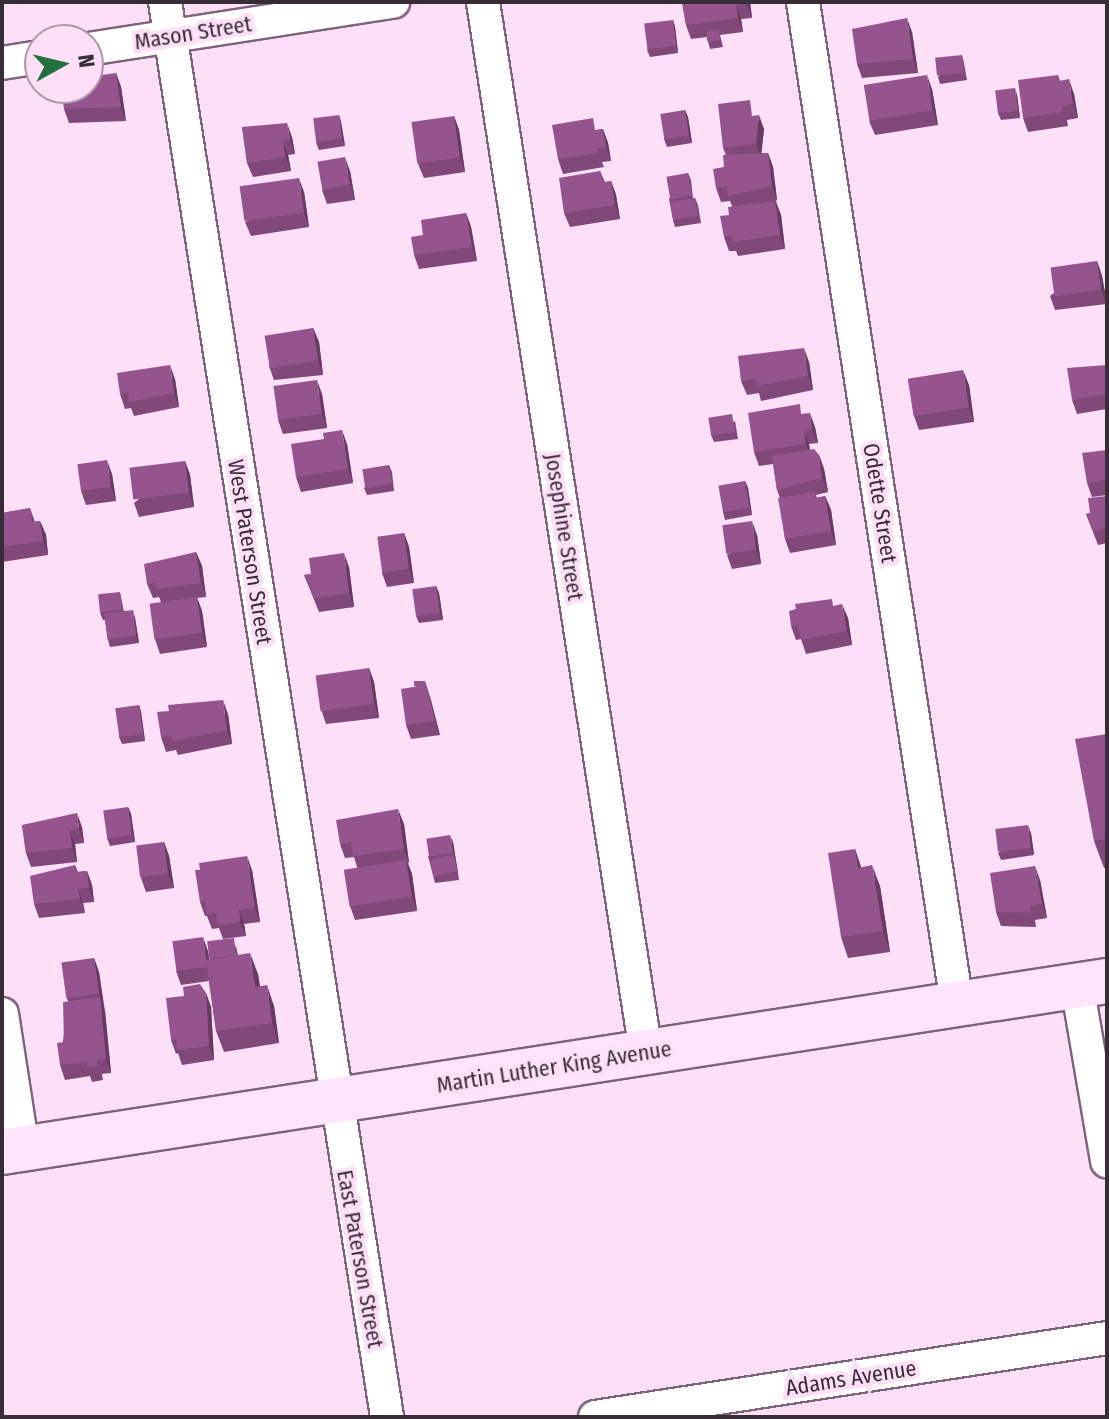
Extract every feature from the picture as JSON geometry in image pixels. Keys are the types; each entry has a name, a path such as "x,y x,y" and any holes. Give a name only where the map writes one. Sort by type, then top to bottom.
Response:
{"street":[{"name":"West Paterson Street","path":"165,2 334,1101"},
{"name":"Mason Street","path":"104,46 393,2"},
{"name":"Josephine Street","path":"483,2 646,1052"},
{"name":"Odette Street","path":"803,2 957,1004"},
{"path":"2,63 24,60"},
{"name":"Martin Luther King Avenue","path":"12,1151 1092,983"},
{"path":"1092,983 1107,1161"},
{"path":"2,1014 12,1151"},
{"name":"East Paterson Street","path":"334,1101 387,1417"},
{"name":"Adams Avenue","path":"595,1417 1107,1338"}],"building":[{"path":"682,2 746,3 736,5 738,18 686,25"},
{"path":"907,18 913,59 857,64 852,29"},
{"path":"673,20 676,46 647,49 644,24"},
{"path":"719,30 720,40 707,41 706,31"},
{"path":"962,55 964,73 937,76 935,58"},
{"path":"116,73 121,107 64,109 63,104 104,104 104,75"},
{"path":"927,75 933,111 869,121 864,85"},
{"path":"1058,75 1059,81 1069,79 1073,104 1062,106 1063,112 1023,118 1018,80"},
{"path":"1015,88 1018,111 998,113 995,90"},
{"path":"750,100 752,116 759,115 756,144 723,148 718,104"},
{"path":"685,110 689,136 664,140 660,114"},
{"path":"339,115 342,139 316,142 313,118"},
{"path":"454,116 460,158 417,164 411,122"},
{"path":"593,118 595,130 603,129 606,147 597,148 598,153 558,159 552,125"},
{"path":"287,123 290,140 283,141 285,157 247,163 242,127"},
{"path":"768,153 772,186 728,196 727,186 716,188 713,169 724,167 723,155"},
{"path":"345,157 350,185 322,189 317,162"},
{"path":"600,171 603,183 611,181 615,205 564,213 559,178"},
{"path":"688,173 692,196 670,199 666,177"},
{"path":"299,178 304,213 244,221 240,186"},
{"path":"695,198 698,216 673,220 670,202"},
{"path":"775,201 780,235 733,242 732,236 724,237 720,216 729,215 728,207"},
{"path":"466,213 472,247 414,255 411,237 423,235 421,220"},
{"path":"1097,261 1101,290 1054,296 1050,268"},
{"path":"313,328 318,361 270,368 265,336"},
{"path":"804,348 808,376 756,386 755,379 741,381 738,356"},
{"path":"170,365 174,393 129,402 128,393 120,394 117,373"},
{"path":"1107,365 1107,394 1072,400 1067,368"},
{"path":"963,370 969,408 914,416 908,379"},
{"path":"317,380 322,414 278,420 273,386"},
{"path":"800,404 801,414 810,413 812,429 804,430 806,444 754,452 748,413"},
{"path":"732,414 735,432 711,436 708,418"},
{"path":"342,430 348,469 296,477 291,444 324,439 323,433"},
{"path":"814,449 819,455 822,478 777,490 772,456"},
{"path":"1107,450 1107,480 1087,483 1082,453"},
{"path":"107,460 111,487 81,491 77,464"},
{"path":"185,461 189,493 133,500 129,468"},
{"path":"389,465 392,484 365,488 362,469"},
{"path":"745,481 750,508 723,512 718,486"},
{"path":"815,492 815,498 825,496 831,531 785,539 778,498"},
{"path":"1107,496 1107,528 1093,531 1086,514 1090,513 1088,498"},
{"path":"30,508 32,522 40,521 43,541 2,547 2,513"},
{"path":"752,521 756,550 726,554 722,525"},
{"path":"404,533 409,569 382,572 377,537"},
{"path":"196,552 201,583 156,589 155,583 147,584 144,564"},
{"path":"344,553 349,593 314,598 304,575 311,574 309,558"},
{"path":"436,586 440,613 416,616 412,589"},
{"path":"120,592 122,610 100,612 98,594"},
{"path":"197,597 202,633 154,639 149,604"},
{"path":"832,599 833,606 842,604 847,631 801,640 798,625 791,626 789,611 796,609 795,604"},
{"path":"133,610 136,636 107,639 104,614"},
{"path":"369,668 374,704 321,711 316,676"},
{"path":"414,681 425,681 425,686 414,686"},
{"path":"426,685 435,721 406,725 401,689"},
{"path":"223,700 227,730 173,741 172,736 161,737 157,712 169,711 168,705"},
{"path":"139,705 143,734 119,737 115,708"},
{"path":"1107,734 1107,839 1094,841 1075,739"},
{"path":"128,807 132,835 107,838 103,810"},
{"path":"398,809 404,849 353,856 351,842 340,844 336,820"},
{"path":"77,813 79,829 70,830 72,848 26,853 22,825"},
{"path":"1028,825 1031,848 998,852 995,829"},
{"path":"450,835 453,853 429,857 426,839"},
{"path":"164,842 168,874 140,877 136,845"},
{"path":"855,849 858,868 872,865 883,931 841,937 828,853"},
{"path":"454,855 457,872 433,876 430,859"},
{"path":"247,856 255,908 239,910 240,922 218,925 216,913 207,914 205,901 200,902 195,870 200,870 199,863"},
{"path":"406,860 412,897 350,906 344,870"},
{"path":"75,865 76,872 87,871 89,888 78,889 80,899 34,904 30,876"},
{"path":"1035,866 1042,904 1030,906 1031,913 996,912 990,873"},
{"path":"203,937 207,967 176,971 172,941"},
{"path":"234,938 236,955 209,958 207,941"},
{"path":"250,953 255,987 267,985 272,1023 216,1031 206,960"},
{"path":"94,958 99,994 66,998 61,963"},
{"path":"200,984 206,993 209,1046 177,1050 176,1039 171,1040 166,998 184,996 183,987"},
{"path":"100,997 106,1059 97,1060 98,1066 87,1067 87,1062 60,1065 57,1043 64,1042 63,1002"}]}
